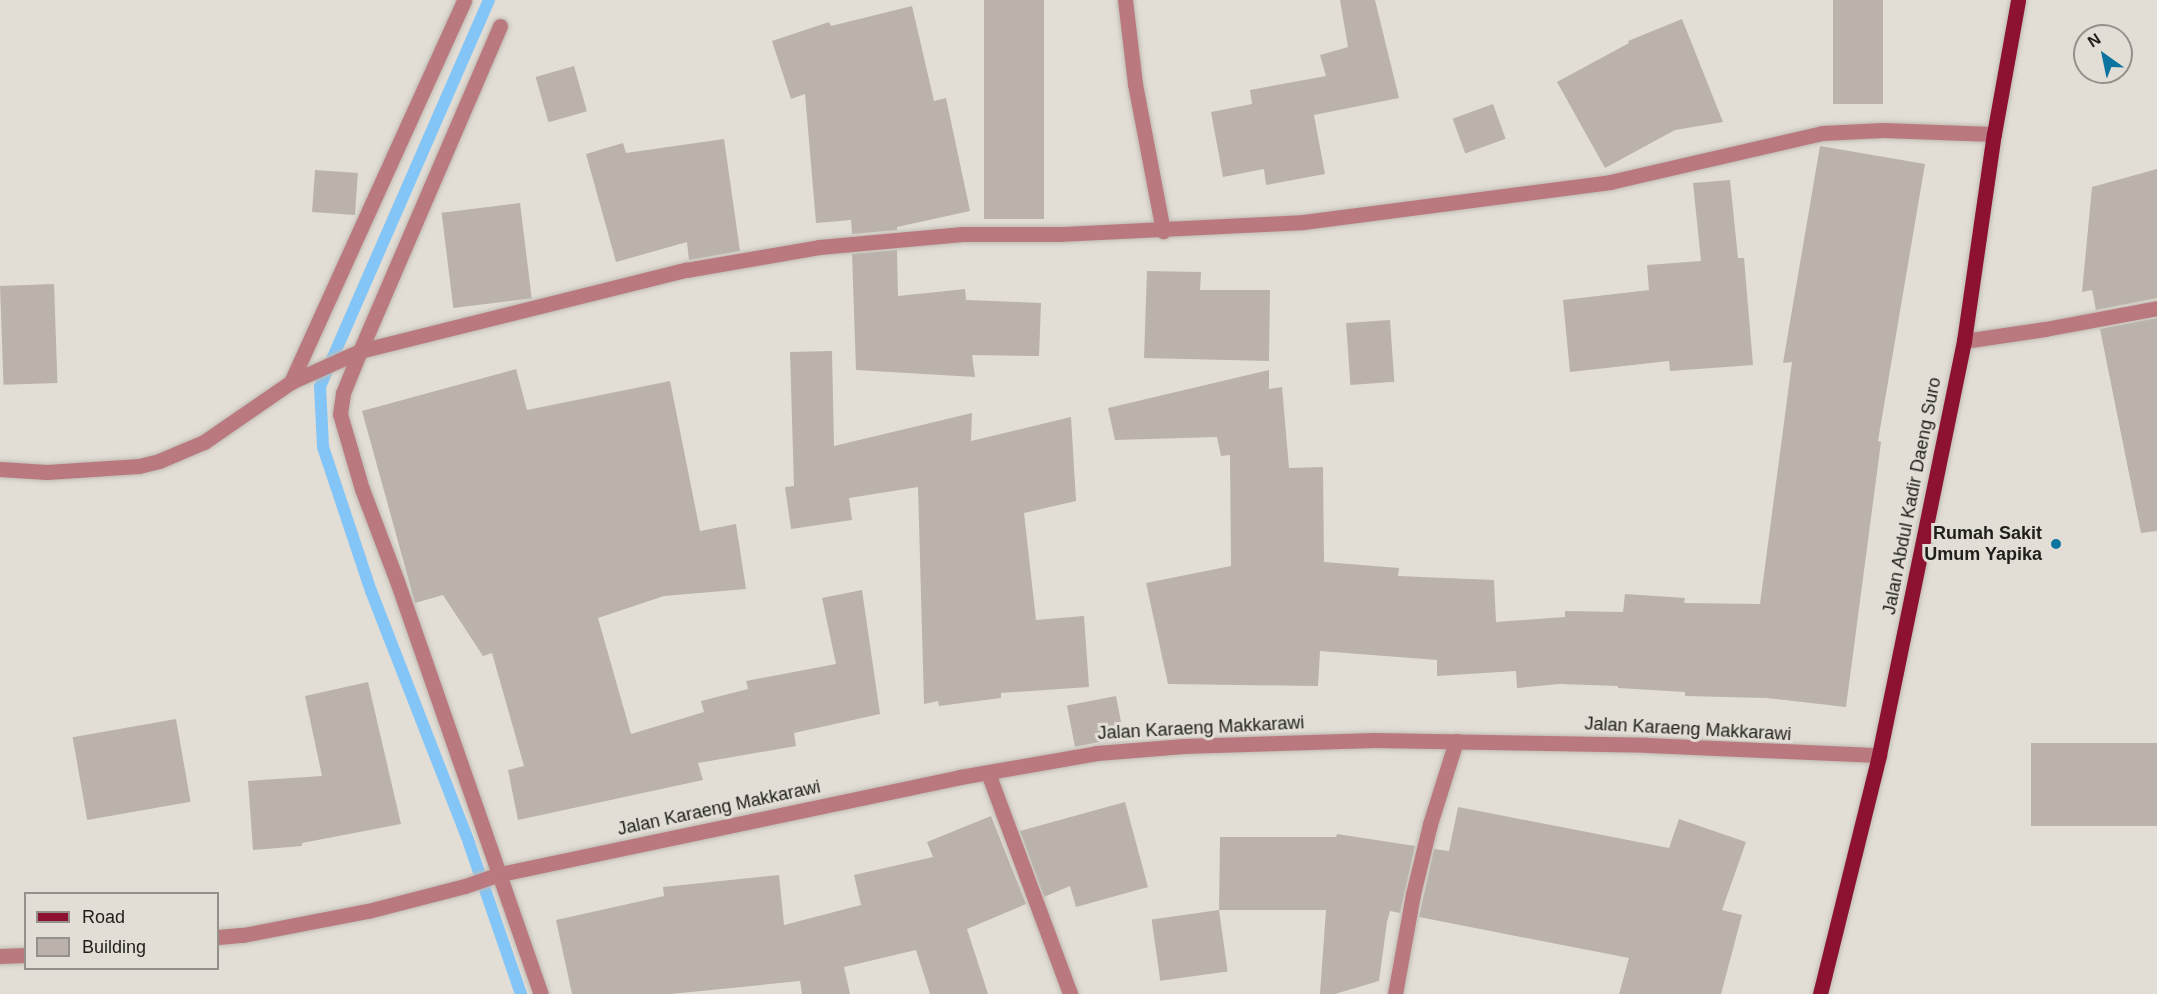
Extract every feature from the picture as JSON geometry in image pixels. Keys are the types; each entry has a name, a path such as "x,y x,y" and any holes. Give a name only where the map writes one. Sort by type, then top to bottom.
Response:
{"main road":[{"name":"Jalan Abdul Kadir Daeng Suro","path":"1820,994 1879,755 1964,341 1994,134 2018,0"}],"street":[{"path":"291,382 464,0"},
{"path":"1125,0 1135,84 1163,231"},
{"path":"500,26 360,351 343,393 340,414 346,441 542,994"},
{"path":"0,470 47,472 139,466 159,461 204,442 291,382 360,351 686,270 819,247 962,234 1163,231 1303,222 1610,182 1725,157 1791,138 1822,133 1883,130 1994,134"},
{"path":"1964,341 2045,329 2157,308"},
{"path":"1395,994 1413,894 1430,825 1456,741"},
{"name":"Jalan Karaeng Makkarawi","path":"219,938 368,911 498,875 988,773 1097,753 1152,747 1276,742 1456,741 1647,745 1879,755"},
{"path":"988,773 1070,994"},
{"path":"0,956 24,955"}],"building":[{"path":"984,0 1044,0 1044,219 984,219"},
{"path":"1340,0 1375,0 1399,98 1314,115 1325,174 1266,185 1264,169 1223,177 1211,112 1252,104 1250,90 1326,76 1320,55 1348,47"},
{"path":"1833,0 1883,0 1883,104 1833,104"},
{"path":"912,6 934,101 946,98 970,211 897,227 897,230 852,234 851,220 816,223 805,94 791,99 772,41 829,22 831,26"},
{"path":"1682,19 1723,122 1675,130 1605,168 1557,82 1629,43 1628,41"},
{"path":"574,66 587,111 549,122 536,77"},
{"path":"1493,104 1506,139 1465,153 1453,119"},
{"path":"724,139 740,251 689,260 687,242 616,262 586,154 623,143 626,153"},
{"path":"1820,146 1925,164 1878,441 1881,442 1846,707 1766,698 1685,696 1685,692 1618,688 1618,686 1560,684 1517,688 1516,671 1437,676 1437,660 1320,651 1318,686 1168,684 1146,583 1231,566 1230,455 1221,456 1217,437 1115,440 1108,408 1269,370 1269,389 1282,387 1289,468 1323,467 1324,562 1399,568 1398,576 1494,580 1496,622 1565,617 1565,611 1623,612 1625,594 1685,598 1684,603 1760,604 1792,362 1783,363"},
{"path":"2157,169 2157,298 2096,310 2092,290 2082,292 2092,187"},
{"path":"315,170 358,173 355,215 312,212"},
{"path":"1730,180 1738,258 1744,258 1753,365 1670,371 1669,361 1570,372 1563,300 1649,290 1647,265 1701,261 1693,183"},
{"path":"520,203 532,298 453,308 442,213"},
{"path":"897,250 898,296 965,289 966,300 1041,303 1039,356 972,355 975,377 856,370 852,254"},
{"path":"1147,271 1201,272 1200,290 1270,290 1269,361 1144,358"},
{"path":"54,284 57,383 3,385 0,286"},
{"path":"2157,318 2157,531 2141,533 2100,329"},
{"path":"1390,320 1394,382 1350,385 1346,323"},
{"path":"832,351 834,446 972,413 971,441 1071,417 1076,501 1024,513 1036,620 1084,616 1089,687 1001,693 1001,698 939,706 938,701 924,704 918,487 849,498 852,520 791,529 785,487 794,486 790,352"},
{"path":"516,369 527,410 670,381 700,531 736,524 746,589 664,596 598,618 631,734 704,712 701,701 748,689 746,681 836,664 822,598 862,590 880,714 794,733 796,746 698,763 703,780 518,820 508,770 524,766 492,653 483,656 443,595 415,603 362,411"},
{"path":"368,682 401,824 302,843 302,846 253,850 248,781 322,776 305,696"},
{"path":"1116,696 1124,737 1075,747 1067,706"},
{"path":"176,719 191,802 87,820 73,737"},
{"path":"2031,743 2157,743 2157,826 2031,826"},
{"path":"1125,802 1148,887 1076,907 1070,886 1044,897 1020,831"},
{"path":"1458,807 1669,848 1679,819 1746,842 1722,910 1742,915 1721,994 1619,994 1629,958 1419,917 1434,849 1449,851"},
{"path":"991,816 1026,904 967,929 988,994 930,994 916,950 844,967 850,994 802,994 800,981 671,994 572,994 556,920 664,896 663,887 779,875 784,925 861,905 854,875 933,857 927,842"},
{"path":"1337,834 1415,846 1400,913 1390,911 1387,922 1379,981 1335,994 1320,994 1326,910 1219,910 1220,837 1336,837"},
{"path":"1219,910 1228,971 1160,981 1152,919"}],"waterway":[{"path":"489,0 320,387 323,447 371,591 469,843 521,994"}],"place":[{"name":"Rumah Sakit Umum Yapika","path":"2056,544"}]}
